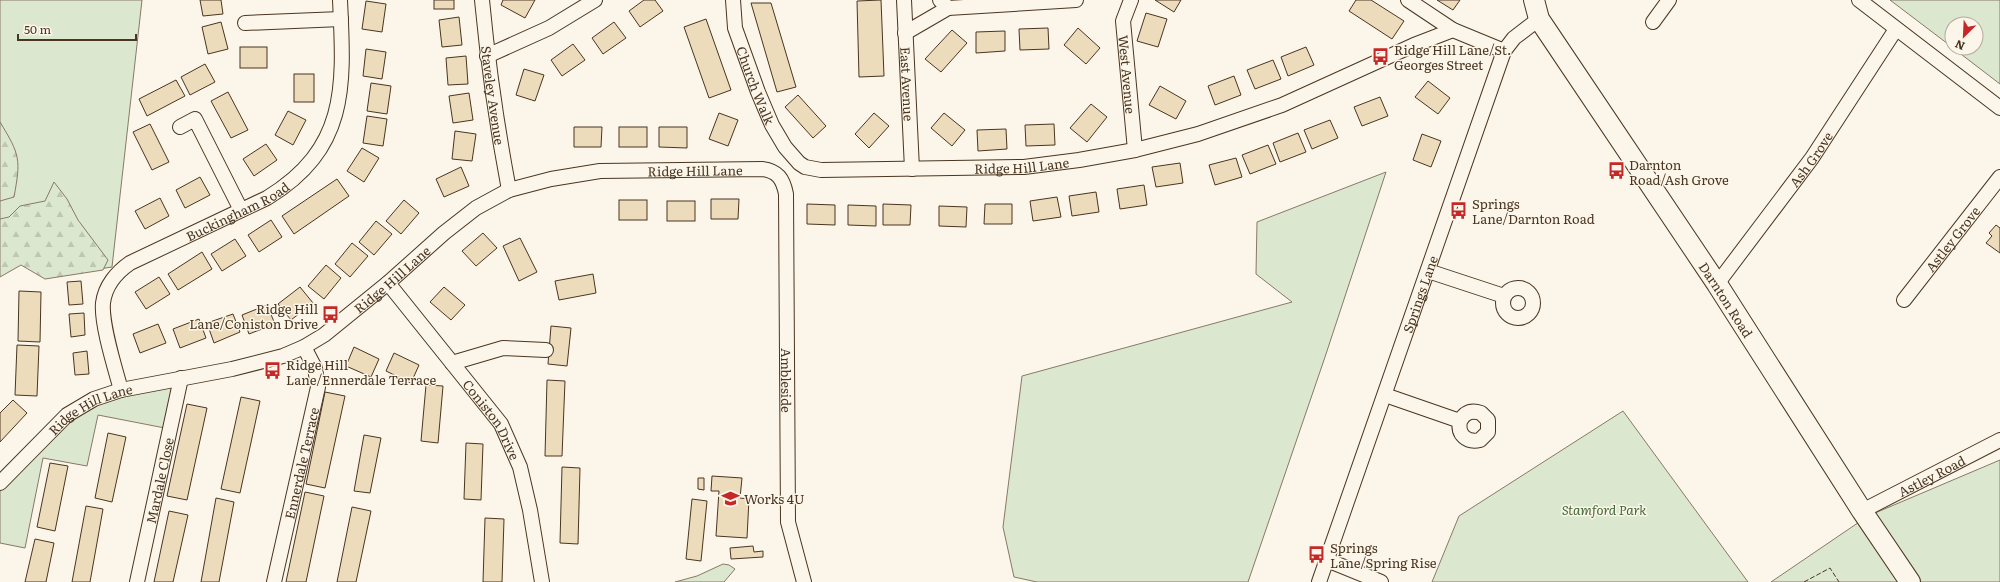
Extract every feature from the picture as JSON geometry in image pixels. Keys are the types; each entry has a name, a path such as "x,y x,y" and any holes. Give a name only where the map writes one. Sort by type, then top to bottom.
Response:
{"street":[{"name":"Buckingham Road","path":"121,390 104,322 103,302 110,283 122,269 130,263 267,198 288,185 307,165 324,142 334,120 340,97 342,65 340,0"},
{"name":"Staveley Avenue","path":"482,0 487,56 498,135 509,190"},
{"path":"487,56 549,28 595,0"},
{"name":"Church Walk","path":"733,0 735,28 758,92 772,125 782,142 799,163"},
{"name":"East Avenue","path":"904,0 912,169"},
{"path":"905,33 944,4 1076,0"},
{"name":"West Avenue","path":"1131,0 1123,21 1135,150"},
{"path":"1408,0 1453,30 1504,51"},
{"path":"1534,0 1539,19"},
{"path":"1653,22 1669,0"},
{"path":"1859,0 2000,108"},
{"path":"244,23 341,19"},
{"name":"Springs Lane","path":"1319,582 1504,51 1514,38 1539,19"},
{"name":"Darnton Road","path":"1539,19 1717,284 1862,511 1910,582"},
{"name":"Ash Grove","path":"1717,284 1812,158 1896,29"},
{"name":"Ridge Hill Lane","path":"799,163 805,167 821,170 1024,167 1079,160 1135,150 1198,134 1282,105 1414,45 1453,30"},
{"path":"180,127 195,119 241,210"},
{"path":"781,178 799,163"},
{"name":"Ridge Hill Lane","path":"0,483 67,415 94,399 121,390 232,368 283,356 304,347 324,335 388,283 444,233 471,212 509,190 551,179 600,171 762,169 771,170 781,178"},
{"name":"Astley Grove","path":"1904,300 2000,177"},
{"name":"Ambleside","path":"781,178 786,194 788,522 804,582"},
{"path":"1428,271 1504,296"},
{"name":"Coniston Drive","path":"388,283 501,424 520,467 530,510 542,582"},
{"name":"Ennerdale Terrace","path":"274,582 318,387 315,368 304,347"},
{"path":"452,363 503,348 546,350"},
{"name":"Mardale Close","path":"136,582 181,378"},
{"path":"1385,395 1460,421"},
{"name":"Astley Road","path":"1862,511 2000,440"},
{"path":"1327,560 1381,582"}],"green space":[{"path":"0,0 142,0 112,267 47,277 23,263 0,275"},
{"path":"1890,0 2000,0 2000,84 1963,56 1984,56 1984,16 1944,16 1944,41"},
{"path":"0,122 15,150 18,174 14,197 0,201"},
{"path":"1386,172 1325,357 1248,582 1037,582 1014,577 1003,527 1022,376 1292,302 1256,274 1257,222"},
{"path":"54,182 67,199 78,220 108,260 103,270 45,279 21,265 0,277 0,219 9,217 20,206 45,201"},
{"path":"181,378 170,429 98,415 87,466 43,458 25,548 0,543 0,483 94,399"},
{"name":"Stamford Park","path":"1623,411 1748,582 1432,582 1459,516"},
{"path":"2000,460 2000,582 1771,582 1868,516"},
{"path":"723,564 729,565 735,569 724,582 675,582 697,576"}],"building":[{"path":"200,0 221,0 223,14 203,16"},
{"path":"434,0 454,0 454,9 434,9"},
{"path":"503,0 535,0 525,18 501,5"},
{"path":"644,0 655,0 663,11 640,27 629,11"},
{"path":"881,0 884,76 859,77 857,1"},
{"path":"1155,0 1181,0 1174,12"},
{"path":"1356,0 1371,0 1404,21 1392,39 1349,11"},
{"path":"1437,0 1460,0 1453,10"},
{"path":"366,1 386,4 382,32 362,29"},
{"path":"751,3 771,3 796,87 777,92"},
{"path":"1146,13 1167,19 1158,47 1137,41"},
{"path":"459,17 462,45 442,47 439,20"},
{"path":"706,19 731,90 709,98 684,27"},
{"path":"221,22 228,49 208,54 202,27"},
{"path":"614,22 626,38 603,54 592,38"},
{"path":"1048,28 1049,49 1020,50 1019,29"},
{"path":"1078,28 1100,48 1086,64 1064,45"},
{"path":"952,30 967,43 941,72 925,59"},
{"path":"1005,31 1005,51 976,53 976,32"},
{"path":"573,44 585,60 562,76 551,60"},
{"path":"240,47 267,47 267,68 240,68"},
{"path":"1306,47 1314,65 1288,76 1281,57"},
{"path":"366,49 386,52 382,79 363,76"},
{"path":"466,56 468,84 448,85 446,58"},
{"path":"1273,60 1281,79 1255,89 1247,70"},
{"path":"205,64 215,82 190,95 181,77"},
{"path":"524,69 544,75 535,101 516,95"},
{"path":"294,74 314,74 314,102 294,102"},
{"path":"1234,76 1241,95 1215,105 1208,86"},
{"path":"176,80 185,96 147,116 139,99"},
{"path":"1428,81 1450,98 1438,114 1415,97"},
{"path":"371,83 391,86 387,114 367,111"},
{"path":"1160,86 1186,101 1176,119 1149,105"},
{"path":"228,92 248,130 231,138 211,101"},
{"path":"469,93 473,120 453,123 449,96"},
{"path":"798,95 826,126 813,138 785,107"},
{"path":"1380,97 1388,116 1362,126 1354,107"},
{"path":"1091,104 1107,117 1087,142 1070,128"},
{"path":"288,111 306,120 293,145 275,135"},
{"path":"719,113 738,120 728,146 709,139"},
{"path":"874,113 889,126 869,148 855,134"},
{"path":"944,113 965,130 952,146 931,128"},
{"path":"367,116 387,119 383,146 363,143"},
{"path":"1330,120 1338,138 1312,149 1304,130"},
{"path":"150,124 169,162 152,170 133,132"},
{"path":"1054,124 1055,145 1026,146 1025,125"},
{"path":"574,127 602,127 601,147 574,147"},
{"path":"619,127 647,127 647,147 619,147"},
{"path":"659,127 687,127 687,148 659,147"},
{"path":"1006,129 1007,149 978,151 977,130"},
{"path":"455,131 476,134 472,161 452,159"},
{"path":"1298,133 1306,152 1280,162 1273,143"},
{"path":"1422,134 1441,141 1431,167 1413,160"},
{"path":"266,144 277,160 254,176 243,159"},
{"path":"1268,145 1276,164 1250,174 1242,155"},
{"path":"362,148 379,158 364,182 347,171"},
{"path":"1236,158 1242,177 1215,185 1209,165"},
{"path":"1180,163 1183,183 1156,187 1152,167"},
{"path":"461,167 469,186 444,197 436,179"},
{"path":"200,177 210,195 185,208 176,190"},
{"path":"337,179 349,196 294,234 282,216"},
{"path":"1144,185 1147,205 1120,209 1117,189"},
{"path":"1096,192 1099,212 1072,216 1069,196"},
{"path":"1057,197 1061,217 1033,221 1030,201"},
{"path":"160,198 169,216 145,229 135,211"},
{"path":"711,199 739,199 738,219 711,219"},
{"path":"404,200 419,213 401,234 386,221"},
{"path":"619,200 647,200 647,220 619,220"},
{"path":"667,201 695,201 695,221 667,221"},
{"path":"807,204 835,205 835,225 807,224"},
{"path":"883,204 911,205 910,225 883,225"},
{"path":"985,204 1012,204 1012,224 984,224"},
{"path":"848,205 876,206 876,226 848,225"},
{"path":"939,206 967,207 966,227 939,226"},
{"path":"271,220 282,237 259,252 248,235"},
{"path":"376,221 392,234 374,255 359,242"},
{"path":"1996,225 2000,228 2000,253 1986,243 1992,236 1989,233"},
{"path":"483,233 497,248 476,266 462,251"},
{"path":"520,238 537,272 519,281 503,246"},
{"path":"235,239 246,256 222,271 211,254"},
{"path":"352,243 368,256 350,277 335,264"},
{"path":"202,252 212,269 178,290 168,274"},
{"path":"326,265 341,278 324,299 308,286"},
{"path":"593,274 596,293 559,300 555,281"},
{"path":"159,277 170,294 146,309 135,292"},
{"path":"81,281 83,304 69,305 67,282"},
{"path":"300,287 313,303 291,320 278,304"},
{"path":"444,287 465,305 451,320 430,302"},
{"path":"19,291 41,292 40,342 18,341"},
{"path":"267,305 275,324 249,334 242,315"},
{"path":"84,313 85,335 71,337 69,314"},
{"path":"233,314 240,332 214,343 207,323"},
{"path":"199,319 206,338 180,348 173,329"},
{"path":"158,324 166,343 140,353 133,334"},
{"path":"551,326 571,328 567,366 548,364"},
{"path":"17,345 39,346 37,396 15,395"},
{"path":"354,347 379,359 371,377 346,366"},
{"path":"87,351 89,374 75,375 73,353"},
{"path":"394,353 419,365 411,383 386,371"},
{"path":"547,380 565,381 562,456 545,456"},
{"path":"426,385 443,386 438,443 421,441"},
{"path":"325,392 345,396 325,488 306,484"},
{"path":"241,397 260,401 240,493 221,489"},
{"path":"13,400 27,413 0,442 0,413"},
{"path":"187,404 207,408 187,500 167,496"},
{"path":"108,433 126,437 112,502 95,498"},
{"path":"364,435 381,438 370,493 354,491"},
{"path":"466,443 483,444 481,500 464,499"},
{"path":"50,463 68,466 55,531 37,527"},
{"path":"562,467 580,468 578,544 560,543"},
{"path":"712,476 742,478 740,498 749,499 747,538 716,536 719,491 711,491"},
{"path":"698,478 704,478 704,490 698,489"},
{"path":"305,492 324,496 306,582 286,582"},
{"path":"216,498 234,502 219,582 201,582"},
{"path":"692,499 707,501 701,561 686,559"},
{"path":"86,506 103,509 90,582 72,582"},
{"path":"352,507 371,511 356,582 337,582"},
{"path":"169,511 188,515 173,582 154,582"},
{"path":"485,518 504,519 502,582 483,582"},
{"path":"35,539 54,543 46,582 25,582"},
{"path":"753,546 754,552 763,551 763,557 731,559 730,548"}],"fence":[{"path":"1804,582 1830,568 1839,582"}],"place":[{"name":"Ridge Hill Lane/St. Georges Street","path":"1381,56"},
{"name":"Darnton Road/Ash Grove","path":"1616,171"},
{"name":"Springs Lane/Darnton Road","path":"1459,210"},
{"name":"Ridge Hill Lane/Coniston Drive","path":"331,315"},
{"name":"Ridge Hill Lane/Ennerdale Terrace","path":"273,371"},
{"name":"Works 4U","path":"731,498"},
{"name":"Springs Lane/Spring Rise","path":"1317,554"}]}
